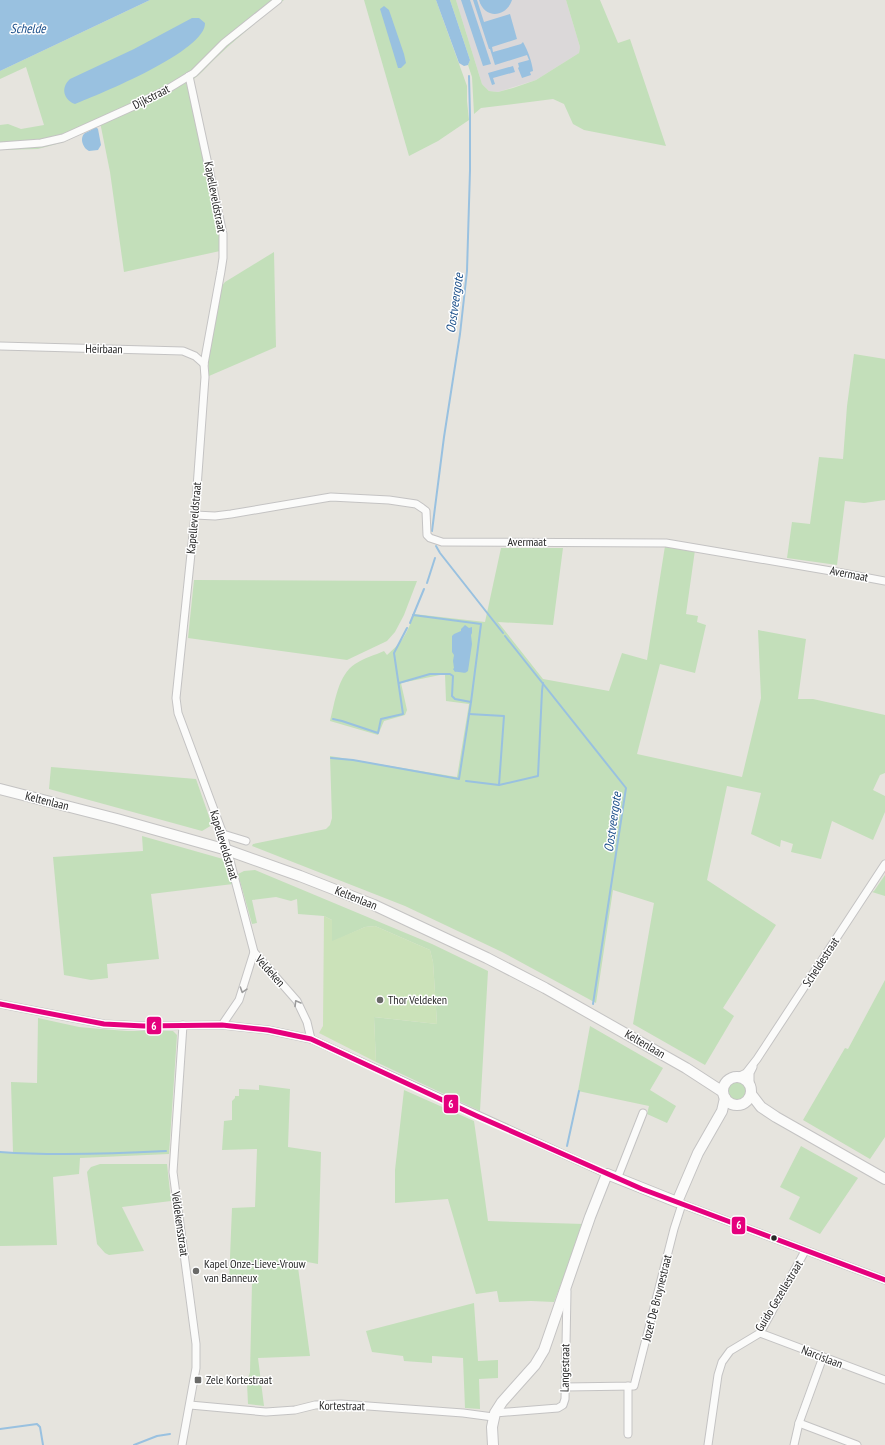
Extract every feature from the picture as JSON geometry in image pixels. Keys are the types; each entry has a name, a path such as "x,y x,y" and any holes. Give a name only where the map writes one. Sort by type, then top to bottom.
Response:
{"main road":[{"name":"Keltenlaan","path":"0,789 117,819 227,850 345,894 432,932 545,988 686,1068 724,1095 730,1103 750,1106 776,1117"},
{"name":"Keltenlaan","path":"686,1068 710,1078 729,1079 740,1076"},
{"path":"716,1124 727,1111 748,1100 751,1094 750,1084 740,1076"},
{"path":"606,1174 679,1203 698,1153 716,1124 722,1111 724,1085 729,1079"},
{"name":"Keltenlaan","path":"751,1094 761,1107 776,1117 885,1179"},
{"name":"Langestraat","path":"494,1415 502,1402 535,1365 544,1350 606,1174"},
{"path":"493,1445 492,1427 494,1415"}],"street":[{"name":"Dijkstraat","path":"0,146 41,143 63,138 166,90 189,76 242,28 278,0"},
{"name":"Kapelleveldstraat","path":"189,76 223,234 223,258 204,364 205,377 195,515 176,698 181,724 223,834 254,952"},
{"name":"Heirbaan","path":"0,346 183,351 195,356 204,364"},
{"name":"Avermaat","path":"195,515 215,516 231,514 331,496 389,500 416,504 422,508 426,512 427,535 430,538 442,542 666,543 885,581"},
{"path":"223,834 246,841"},
{"name":"Scheldestraat","path":"750,1084 750,1073 757,1059 885,864"},
{"name":"Veldeken","path":"222,1024 239,1000 254,952"},
{"name":"Veldeken","path":"254,952 297,1001 307,1022 311,1039"},
{"path":"0,1004 104,1024 144,1026 222,1024 268,1030 311,1039 606,1174"},
{"name":"Veldekensstraat","path":"182,1445 196,1368 196,1344 173,1172 183,1025"},
{"name":"Scheldestraat","path":"740,1076 746,1072 757,1059"},
{"path":"617,1179 642,1113"},
{"path":"679,1203 885,1280"},
{"name":"Jozef De Bruynestraat","path":"628,1386 634,1386 653,1316 679,1203"},
{"name":"Guido Gezellestraat","path":"708,1445 718,1375 722,1362 730,1351 760,1333 805,1251"},
{"name":"Langestraat","path":"494,1415 558,1408 563,1405 565,1399 567,1287"},
{"name":"Narcislaan","path":"760,1333 885,1380"},
{"path":"794,1445 799,1423 823,1357"},
{"path":"565,1387 628,1386 628,1434"},
{"name":"Kortestraat","path":"190,1405 266,1412 295,1410 315,1405 341,1404 494,1415"},
{"path":"799,1423 857,1445"}],"shaded area":[{"path":"456,0 566,0 580,47 579,53 536,80 498,92 489,91 482,84"}],"green space":[{"path":"150,0 284,0 234,41 199,75 186,84 190,92 219,233 220,251 124,272 110,172 100,122 75,133 76,136 64,142 38,149 0,150 0,125 8,124 21,129 44,125 26,67 0,79 0,71"},
{"path":"364,0 436,0 467,86 469,120 438,141 409,156"},
{"path":"450,0 456,0 482,84 489,91 498,92 536,80 579,53 580,47 566,0 600,0 618,43 630,39 666,146 584,130 573,124 564,104 553,99 481,108 474,114 472,77 468,65 470,60"},
{"path":"274,252 276,347 209,376 208,358 220,288 225,282"},
{"path":"854,354 885,359 885,500 864,503 845,501 837,565 787,558 792,522 810,524 819,457 843,459 847,406"},
{"path":"665,546 695,550 686,614 698,616 697,622 706,625 695,673 660,664 637,754 742,777 761,698 758,630 806,639 798,699 813,699 885,715 885,773 880,775 873,790 885,796 885,812 873,840 832,821 821,859 791,852 793,844 781,840 780,847 751,834 761,793 727,786 707,880 776,925 723,1008 734,1016 705,1065 633,1024 654,903 613,890 596,1003 502,952 405,906 252,846 253,844 326,829 330,825 332,818 330,756 457,777 469,704 446,701 445,674 401,683 407,710 405,715 384,721 378,735 330,721 338,690 349,669 362,660 384,651 387,655 404,637 414,614 485,622 501,548 563,548 553,625 498,622 543,679 609,691 622,653 647,660"},
{"path":"194,580 417,581 404,615 395,632 387,641 347,660 188,638"},
{"path":"51,767 196,779 212,825 202,831 49,789"},
{"path":"142,836 223,859 227,862 233,884 151,894 159,959 107,964 108,978 91,980 64,975 53,857 143,851"},
{"path":"255,870 432,944 488,971 480,1111 376,1062 374,1017 437,1024 433,962 430,950 375,926 365,927 332,942 332,920 324,916 298,914 297,899 291,901 276,897 252,900 257,923 252,924 238,874 244,871"},
{"path":"885,875 885,896 872,892 874,891"},
{"name":"Thor Veldeken","path":"324,916 332,920 332,941 365,927 375,926 430,950 433,962 437,1024 374,1017 376,1062 319,1033 323,1026"},
{"path":"885,980 885,1137 870,1159 803,1120 845,1048 848,1049"},
{"path":"38,1018 79,1027 127,1031 173,1031 177,1035 169,1154 80,1158 79,1174 53,1177 57,1245 0,1246 0,1152 13,1153 11,1082 37,1083"},
{"path":"590,1026 663,1068 650,1090 676,1106 667,1123 647,1114 649,1106 578,1091"},
{"path":"737,1082 743,1085 746,1091 743,1097 737,1100 731,1097 728,1091 731,1085"},
{"path":"259,1085 290,1089 288,1147 321,1152 318,1264 297,1260 310,1356 258,1358 264,1406 248,1404 247,1383 250,1372 252,1283 229,1282 232,1208 255,1207 257,1149 222,1150 224,1121 232,1120 232,1101 235,1096 239,1096 239,1089 259,1090"},
{"path":"404,1090 474,1121 488,1221 584,1224 554,1302 499,1302 497,1291 476,1294 448,1199 395,1203 395,1170"},
{"path":"801,1146 858,1178 820,1234 789,1219 800,1197 780,1187"},
{"path":"100,1164 167,1164 171,1201 122,1207 144,1251 109,1255 105,1253 97,1244 87,1172 91,1167"},
{"path":"474,1303 478,1361 498,1360 498,1378 479,1379 480,1409 465,1408 463,1358 432,1356 432,1363 404,1361 403,1356 372,1352 366,1331"}],"water":[{"name":"Schelde","path":"0,0 150,0 0,71"},
{"path":"436,0 450,0 470,60 468,65 464,66 459,63"},
{"path":"461,0 470,0 491,64 483,66"},
{"path":"473,0 477,0 484,22 510,14 517,39 492,47 493,52 521,44 523,42 532,64 533,71 530,72 531,75 522,78 518,68 518,63 529,60 527,55 495,65"},
{"path":"479,0 512,0 505,10 495,14 485,11"},
{"path":"384,6 389,10 404,54 406,63 401,68 398,68 380,9"},
{"path":"192,18 199,18 205,23 201,34 189,46 171,58 150,70 75,104 66,97 64,90 70,79 134,49"},
{"path":"513,66 515,72 493,78 495,84 492,85 488,73"},
{"path":"94,127 98,129 101,145 98,150 89,151 84,145 82,138 85,133"},
{"path":"465,625 469,628 472,627 472,644 468,671 465,673 455,672 453,669 454,655 452,652 452,636 461,631"}],"waterway":[{"name":"Oostveergote","path":"432,531 444,437 460,334 467,271 470,170 469,76"},
{"name":"Oostveergote","path":"436,546 503,633"},
{"path":"427,583 435,558"},
{"path":"410,623 424,589"},
{"path":"399,683 430,674 450,674 453,676 452,696 455,699 471,702 481,624 413,615"},
{"path":"333,719 378,733 381,719 403,714 394,653 407,628"},
{"name":"Oostveergote","path":"505,636 626,788 593,1004"},
{"path":"499,785 538,776 543,683"},
{"path":"331,758 353,760 459,779 471,702"},
{"path":"466,781 499,785 504,716 469,714"},
{"name":"Oostveergote","path":"567,1146 579,1091"},
{"path":"0,1152 83,1154 166,1151"},
{"path":"0,1429 37,1424 40,1427 43,1445"},
{"path":"134,1445 157,1436 170,1434"}],"transit line":[{"name":"6","path":"0,1004 104,1024 144,1026 222,1025 268,1030 311,1039 477,1116 642,1189 885,1280"}],"place":[{"name":"Thor Veldeken","path":"380,1000"},
{"name":"Kapel Onze-Lieve-Vrouw van Banneux","path":"196,1271"},
{"name":"Zele Kortestraat","path":"198,1380"}]}
